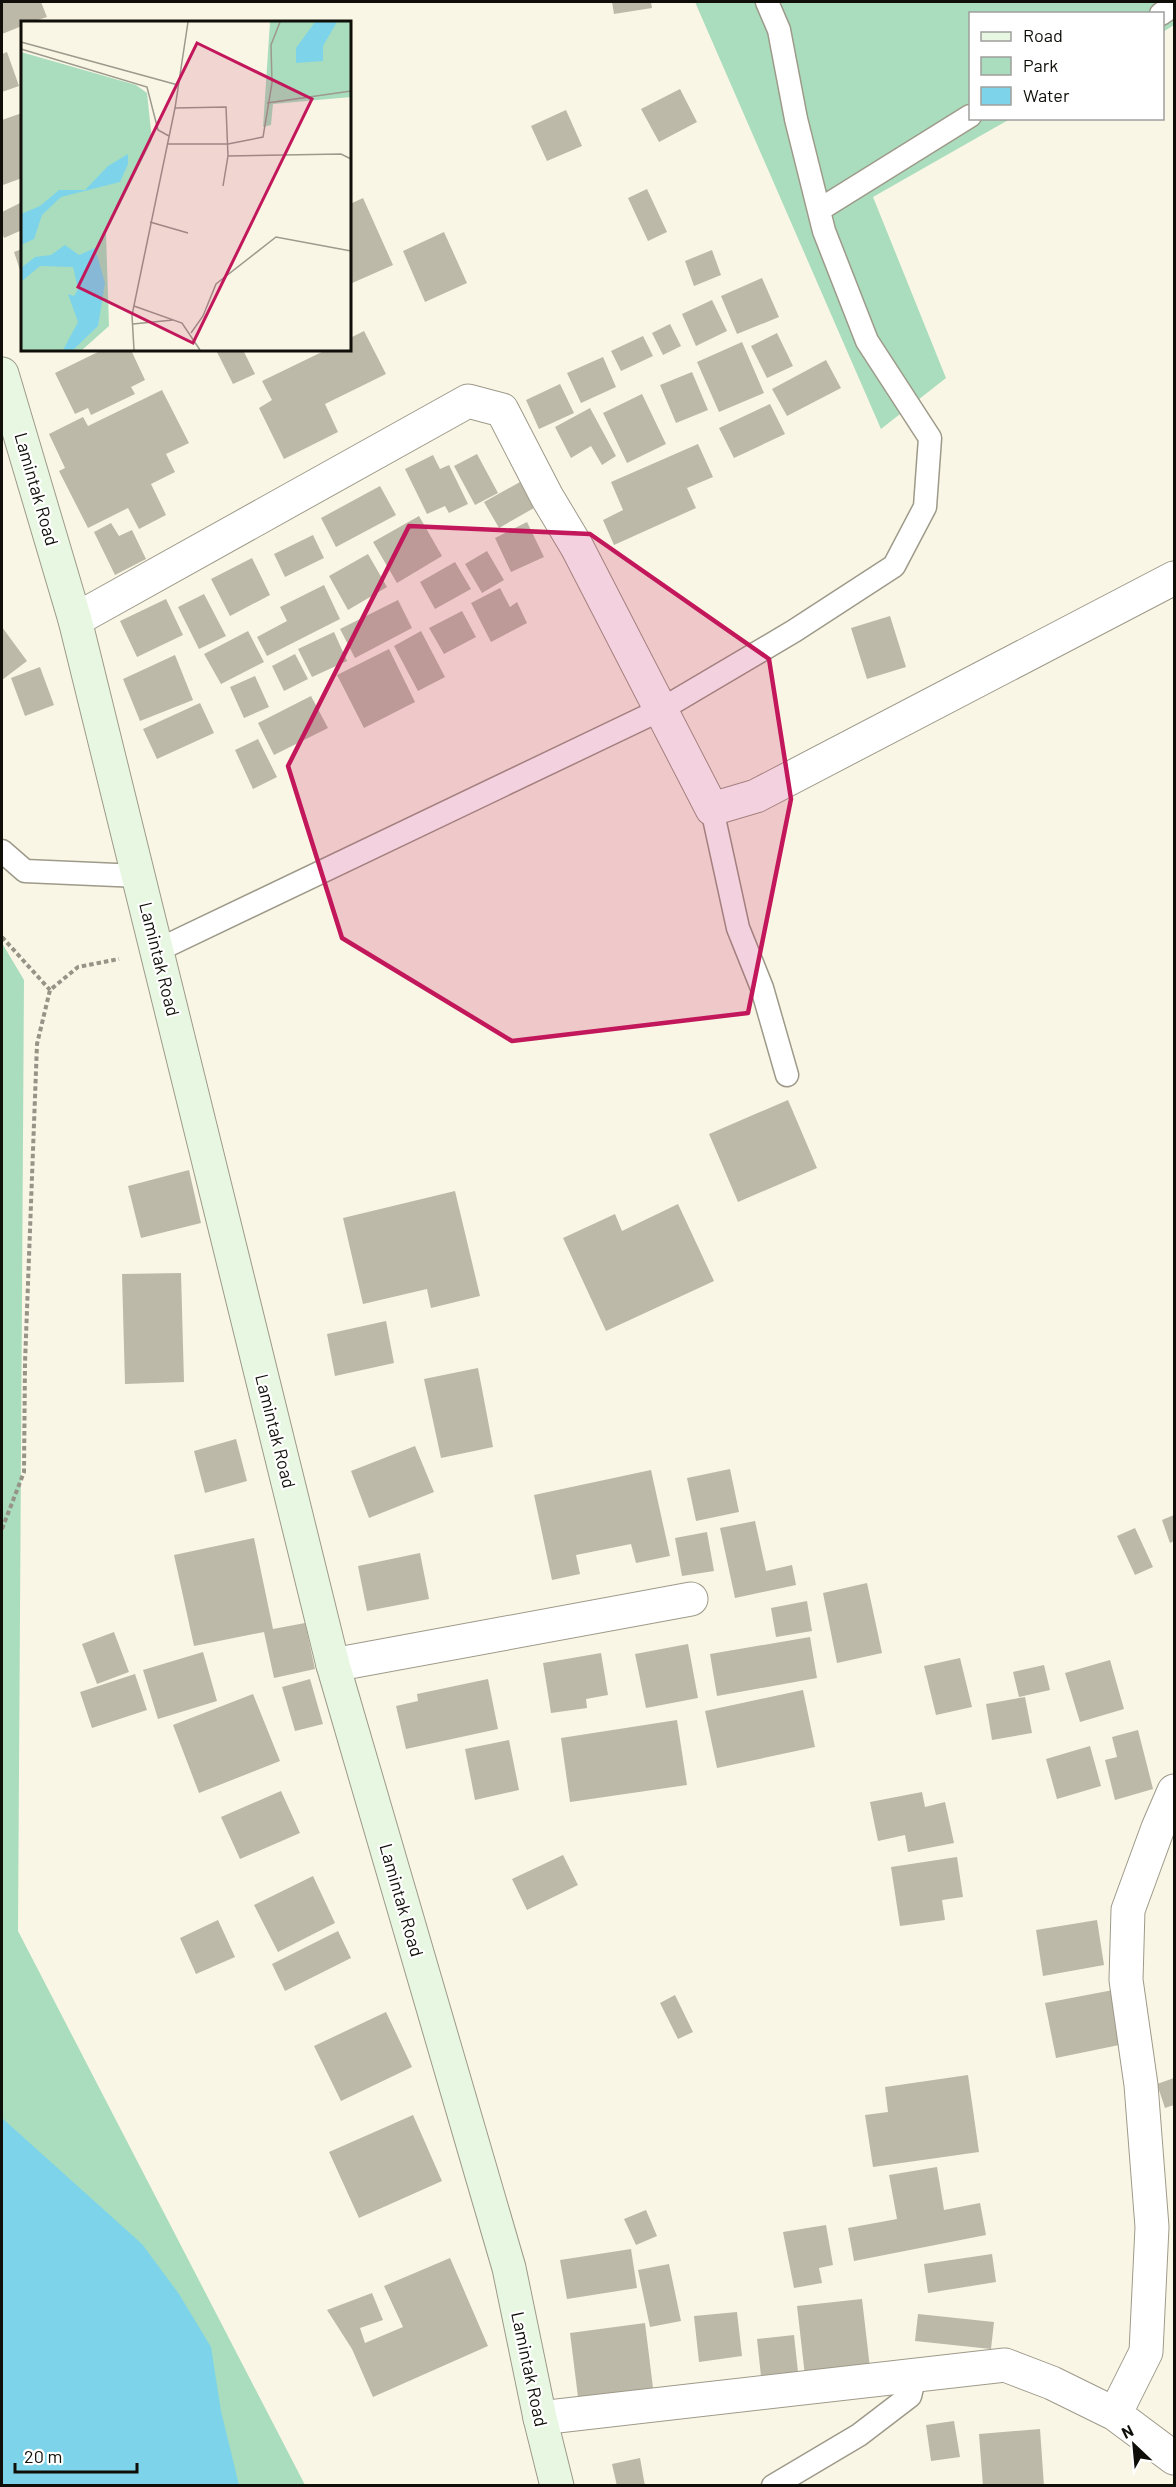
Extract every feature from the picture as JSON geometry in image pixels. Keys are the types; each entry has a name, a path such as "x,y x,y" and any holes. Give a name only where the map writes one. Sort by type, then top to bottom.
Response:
{"main road":[{"name":"Lamintak Road","path":"2,374 9,419 75,620 333,1665 509,2268 540,2418 557,2486"}],"street":[{"path":"75,620 468,401 502,410 662,709 712,809 756,796 1174,578"},
{"path":"333,1665 691,1599"},
{"path":"1115,2414 1146,2352 1152,2227 1141,2085 1126,1980 1128,1910 1174,1791"},
{"path":"540,2418 1005,2366 1052,2383 1115,2414 1174,2458"}],"lane":[{"path":"158,950 662,709 794,631 894,566 925,507 930,438 867,341 824,231 796,119 779,30 766,2"},
{"path":"819,210 969,117"},
{"path":"712,809 738,928 762,988 787,1075"},
{"path":"2,851 25,871 139,876"},
{"path":"773,2486 859,2434 910,2396 915,2376"}],"path":[{"path":"2,937 50,990"},
{"path":"2,1529 24,1472 25,1363 37,1044 50,990 78,968 158,950"}],"highlighted area":[{"path":"409,526 590,534 769,659 791,799 748,1013 512,1041 342,938 288,766"}],"green space":[{"path":"695,2 1174,2 1174,25 1164,31 1164,12 969,12 969,120 1008,120 873,197 946,378 881,429"},
{"path":"2,943 24,980 18,1931 305,2485 2,2485"}],"water":[{"path":"2,2118 142,2244 179,2294 211,2347 221,2411 239,2485 2,2485"}],"building":[{"path":"2,2 41,2 47,17 35,21 21,21 21,26 2,34"},
{"path":"612,2 651,2 652,8 614,14"},
{"path":"7,52 19,86 2,92 2,54"},
{"path":"680,89 697,122 659,142 641,109"},
{"path":"566,110 582,146 547,161 531,126"},
{"path":"21,113 21,178 3,185 2,120"},
{"path":"647,189 667,232 648,241 628,198"},
{"path":"363,198 393,265 351,284 351,204"},
{"path":"21,202 21,230 4,238 2,212"},
{"path":"444,232 467,283 425,302 403,251"},
{"path":"21,249 21,273 14,252"},
{"path":"712,250 721,275 694,286 685,261"},
{"path":"762,278 779,317 737,334 721,296"},
{"path":"712,300 727,331 696,346 682,314"},
{"path":"670,324 681,346 663,355 652,333"},
{"path":"364,331 386,374 325,404 338,432 284,459 259,408 272,400 262,381 324,351 351,351 351,338"},
{"path":"777,333 793,366 767,378 751,346"},
{"path":"643,336 653,356 621,371 611,351"},
{"path":"742,342 764,393 719,412 697,362"},
{"path":"100,351 131,351 145,380 131,387 135,394 91,415 88,408 75,414 55,373"},
{"path":"216,351 244,351 255,374 233,384"},
{"path":"603,357 616,387 581,403 567,373"},
{"path":"826,360 841,388 787,416 772,389"},
{"path":"692,372 708,410 676,423 660,385"},
{"path":"560,384 574,413 539,429 526,400"},
{"path":"162,390 189,443 166,454 175,472 151,484 166,515 139,529 128,508 88,528 59,471 65,468 49,434 83,417 88,426"},
{"path":"642,394 666,444 627,463 603,413"},
{"path":"770,404 785,434 734,458 719,428"},
{"path":"590,408 616,456 602,465 591,446 571,458 555,427"},
{"path":"698,444 713,477 687,488 696,508 614,545 603,520 623,510 611,482"},
{"path":"477,454 498,493 475,505 454,466"},
{"path":"433,455 440,469 449,465 468,504 449,513 445,506 427,514 405,469"},
{"path":"520,482 534,508 499,528 484,502"},
{"path":"380,486 396,515 336,547 321,518"},
{"path":"419,516 442,556 397,583 373,542"},
{"path":"527,522 544,557 511,572 495,538"},
{"path":"111,523 119,536 132,530 146,559 115,575 94,532"},
{"path":"313,535 324,558 285,577 274,554"},
{"path":"487,551 504,580 482,593 465,564"},
{"path":"368,554 387,587 348,610 329,576"},
{"path":"252,558 270,595 230,616 211,579"},
{"path":"455,562 471,589 435,609 420,582"},
{"path":"324,585 340,619 267,656 257,637 287,621 280,607"},
{"path":"500,588 510,607 517,602 527,623 491,642 471,603"},
{"path":"204,594 226,636 199,649 178,607"},
{"path":"166,599 183,635 137,657 120,621"},
{"path":"398,600 412,628 355,658 340,629"},
{"path":"462,611 476,637 444,654 429,628"},
{"path":"890,616 906,667 867,679 851,628"},
{"path":"2,627 27,661 2,680"},
{"path":"248,631 264,662 221,684 204,654"},
{"path":"421,631 445,677 418,691 394,646"},
{"path":"334,632 347,661 312,677 298,649"},
{"path":"389,649 415,702 364,728 337,675"},
{"path":"295,654 308,679 284,691 272,666"},
{"path":"175,655 193,700 140,721 123,679"},
{"path":"40,667 54,705 25,716 11,678"},
{"path":"255,676 269,707 244,718 230,687"},
{"path":"311,696 328,728 274,755 258,723"},
{"path":"200,703 214,733 157,759 143,729"},
{"path":"258,739 277,777 253,789 235,750"},
{"path":"788,1100 817,1168 738,1202 709,1134"},
{"path":"189,1170 201,1223 141,1238 128,1186"},
{"path":"455,1191 480,1296 431,1308 427,1289 363,1304 343,1218"},
{"path":"678,1204 714,1281 606,1331 563,1238 615,1214 622,1231"},
{"path":"181,1273 184,1382 125,1384 122,1274"},
{"path":"386,1321 394,1363 335,1376 327,1334"},
{"path":"478,1368 493,1447 441,1458 424,1379"},
{"path":"236,1439 247,1481 205,1493 194,1451"},
{"path":"415,1446 434,1492 369,1518 351,1471"},
{"path":"730,1469 739,1512 696,1521 687,1478"},
{"path":"651,1470 670,1556 636,1563 631,1544 576,1555 580,1574 552,1580 534,1495"},
{"path":"1174,1515 1174,1541 1170,1543 1162,1520"},
{"path":"755,1521 766,1571 792,1565 796,1585 735,1598 720,1528"},
{"path":"1135,1528 1153,1567 1135,1575 1117,1536"},
{"path":"707,1532 714,1571 682,1576 675,1538"},
{"path":"254,1538 273,1629 305,1623 315,1669 274,1678 264,1632 194,1646 174,1555"},
{"path":"420,1553 429,1599 367,1611 358,1566"},
{"path":"867,1583 882,1653 837,1663 823,1593"},
{"path":"807,1601 812,1631 776,1637 771,1608"},
{"path":"114,1632 129,1672 97,1684 82,1644"},
{"path":"810,1637 817,1678 717,1696 710,1654"},
{"path":"688,1644 698,1698 646,1708 635,1654"},
{"path":"203,1652 217,1701 158,1719 143,1670"},
{"path":"601,1653 608,1695 586,1699 587,1708 551,1713 543,1663"},
{"path":"960,1658 972,1707 936,1715 924,1666"},
{"path":"1110,1660 1124,1709 1080,1722 1065,1673"},
{"path":"1044,1665 1050,1690 1019,1697 1013,1672"},
{"path":"135,1674 147,1710 92,1728 80,1692"},
{"path":"310,1679 323,1724 295,1731 282,1687"},
{"path":"488,1679 498,1729 406,1749 396,1706 418,1701 417,1694"},
{"path":"803,1690 815,1747 717,1768 705,1711"},
{"path":"253,1694 280,1761 199,1793 173,1725"},
{"path":"1025,1697 1032,1733 992,1740 986,1704"},
{"path":"677,1720 687,1785 570,1802 561,1738"},
{"path":"1138,1730 1153,1789 1115,1800 1105,1760 1117,1757 1112,1737"},
{"path":"509,1740 519,1790 475,1800 465,1749"},
{"path":"1090,1746 1101,1786 1057,1799 1046,1759"},
{"path":"281,1791 300,1833 240,1859 221,1817"},
{"path":"922,1792 925,1807 945,1802 954,1843 908,1852 905,1835 878,1841 870,1802"},
{"path":"563,1855 578,1885 527,1910 512,1879"},
{"path":"957,1857 963,1897 942,1900 945,1920 900,1926 891,1867"},
{"path":"313,1876 335,1923 278,1952 254,1905"},
{"path":"218,1920 235,1957 196,1974 180,1938"},
{"path":"1097,1920 1104,1965 1043,1976 1036,1930"},
{"path":"338,1931 351,1958 285,1991 272,1964"},
{"path":"1113,1990 1124,2044 1056,2058 1045,2003"},
{"path":"675,1995 693,2032 678,2039 660,2003"},
{"path":"386,2012 412,2067 341,2101 314,2046"},
{"path":"968,2075 979,2152 873,2167 865,2115 888,2112 885,2087"},
{"path":"1174,2078 1174,2105 1165,2108 1157,2084"},
{"path":"413,2115 442,2181 359,2218 329,2152"},
{"path":"937,2167 944,2210 980,2203 986,2235 854,2261 848,2228 897,2219 889,2175"},
{"path":"646,2210 657,2236 636,2245 624,2219"},
{"path":"826,2225 833,2265 819,2268 822,2283 794,2288 783,2232"},
{"path":"631,2249 637,2288 567,2299 560,2260"},
{"path":"992,2254 996,2282 928,2293 924,2264"},
{"path":"450,2258 488,2346 373,2397 352,2349 327,2310 372,2293 383,2320 360,2328 365,2343 403,2327 384,2286"},
{"path":"669,2264 681,2321 650,2327 638,2270"},
{"path":"862,2299 870,2368 805,2376 797,2306"},
{"path":"737,2312 742,2356 699,2362 694,2316"},
{"path":"918,2314 994,2322 991,2349 915,2341"},
{"path":"645,2323 654,2396 579,2405 570,2333"},
{"path":"794,2335 798,2372 761,2376 757,2339"},
{"path":"954,2421 960,2457 931,2461 926,2425"},
{"path":"1040,2429 1044,2486 983,2486 979,2434"},
{"path":"640,2458 645,2486 617,2486 612,2464"}]}
